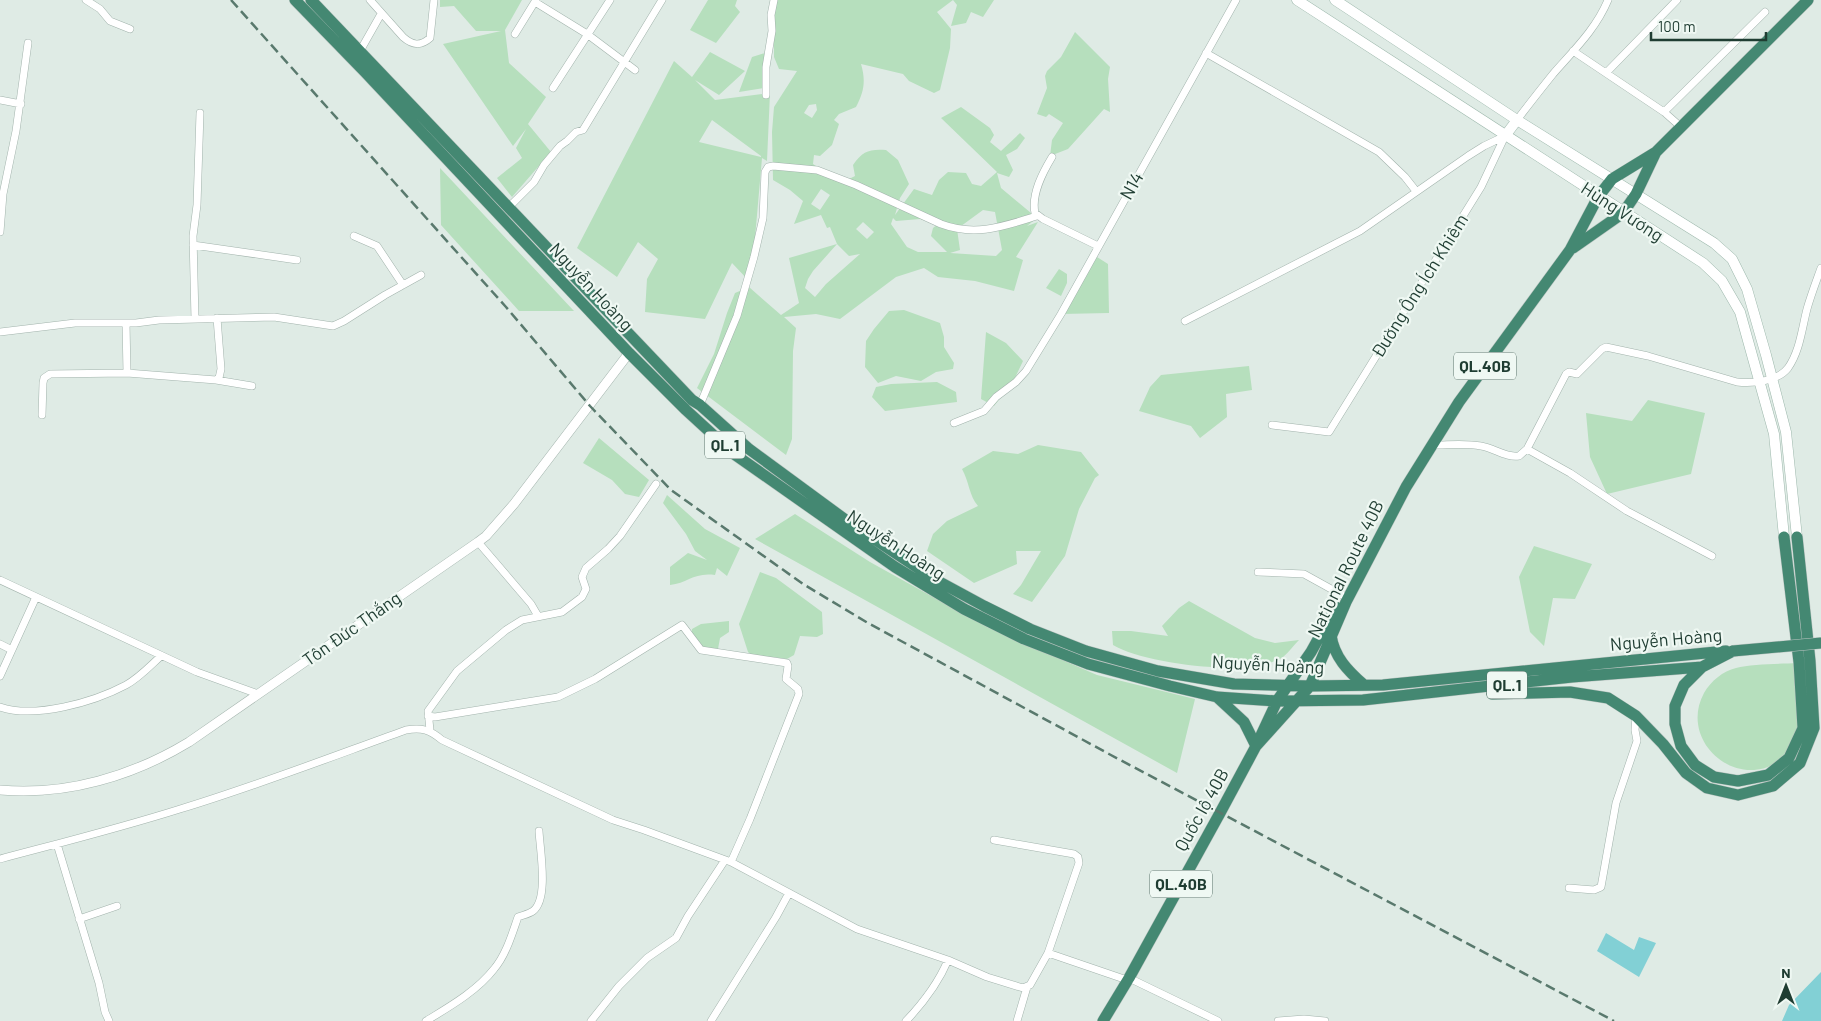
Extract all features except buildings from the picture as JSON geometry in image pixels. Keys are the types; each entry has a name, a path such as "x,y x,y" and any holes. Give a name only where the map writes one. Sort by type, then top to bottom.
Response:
{"highway":[{"name":"Nguyễn Hoàng","path":"295,0 629,353 686,410 734,454 895,567 964,609 1024,639 1088,664 1170,686 1217,697 1276,701 1363,700 1572,677 1702,667 1733,651"},
{"name":"Nguyễn Hoàng","path":"311,0 685,393 749,449 847,521 936,580 1030,628 1086,650 1158,671 1234,684 1364,685 1486,676 1733,651"},
{"path":"1570,250 1598,197 1612,179 1656,152 1808,0"},
{"path":"1570,250 1623,213 1636,194 1656,152"},
{"name":"National Route 40B","path":"1256,746 1310,686 1346,602 1406,487 1459,402 1570,250"},
{"name":"National Route 40B","path":"1276,701 1311,652 1394,498 1406,487"},
{"path":"1702,667 1684,685 1675,706 1675,724 1681,746 1695,765 1714,777 1738,782 1768,775 1789,758 1803,728 1798,662 1784,537"},
{"path":"1423,694 1468,696 1570,692 1608,698 1636,716 1686,773 1707,788 1738,795 1772,786 1800,763 1814,728 1810,661 1797,537"},
{"path":"1331,636 1332,646 1336,653 1352,674 1364,685"},
{"name":"QL.1","path":"1733,651 1821,644"},
{"path":"1217,697 1244,722 1256,746"},
{"name":"QL.40B","path":"1256,746 1276,701"},
{"name":"Quốc lộ 40B","path":"1103,1021 1256,746"}],"main road":[{"name":"Hùng Vương","path":"1297,0 1598,197 1703,263 1722,281 1740,312 1774,434 1784,537"},
{"name":"Hùng Vương","path":"1335,0 1517,120 1714,243 1732,260 1747,289 1786,432 1797,537"},
{"path":"1506,136 1517,120"}],"street":[{"path":"86,0 100,9 110,21 130,29"},
{"path":"370,0 381,14 413,44 422,44 430,38 434,0"},
{"path":"553,88 610,0"},
{"path":"509,207 534,182 544,165 560,146 576,132 582,130 662,0"},
{"path":"766,94 766,66 772,31 771,15 774,0"},
{"name":"N14","path":"954,423 984,411 1026,371 1064,308 1236,0"},
{"path":"1517,120 1599,20 1608,0"},
{"path":"1607,72 1677,0"},
{"path":"515,34 536,1 587,34 634,70"},
{"path":"1664,112 1765,12"},
{"path":"360,51 381,14"},
{"path":"0,232 1,194 20,104 28,43"},
{"path":"1573,51 1664,112 1681,127"},
{"path":"1206,53 1379,152 1405,176 1416,191"},
{"path":"0,100 20,104"},
{"path":"195,319 193,245 197,205 200,113"},
{"path":"1186,321 1360,232 1416,191 1484,146 1506,136"},
{"name":"Đường Ông Ích Khiêm","path":"1272,425 1330,432 1481,187 1506,136"},
{"path":"1037,216 1034,206 1039,185 1052,157"},
{"path":"700,405 735,322 754,257 763,218 765,172 768,167 817,170 856,185 941,224 952,227 996,229 1037,216 1098,246"},
{"path":"354,236 377,246 403,285"},
{"path":"193,245 297,260"},
{"path":"1433,445 1474,445 1515,457 1519,456 1526,450 1566,374 1569,372 1578,374 1604,348 1612,347 1648,356 1729,380 1742,382 1772,378 1788,367 1797,349 1807,309 1821,268"},
{"path":"0,332 75,323 126,323 216,318 283,318 333,326 420,275"},
{"path":"216,318 221,369 219,378 216,380"},
{"path":"126,323 127,372"},
{"name":"Tôn Đức Thắng","path":"0,790 32,791 72,787 95,782 166,756 478,542 486,536 514,504 629,353"},
{"path":"42,415 43,383 47,375 65,372 127,372 216,380 252,386"},
{"path":"1526,450 1570,473 1627,511 1712,556"},
{"path":"430,730 428,711 457,671 506,630 522,620 562,612 582,597 586,589 582,577 586,568 620,536 656,484"},
{"path":"478,542 525,596 538,616"},
{"path":"1258,572 1301,573 1342,595"},
{"path":"0,580 196,672 258,694"},
{"path":"0,676 36,597"},
{"path":"428,716 435,717 558,697 595,679 682,625 701,650 787,663 786,679 798,689 799,694 728,861 688,916 676,938 647,958 619,986 591,1021"},
{"path":"0,644 12,650"},
{"path":"0,707 24,711 49,709 103,695 128,684 161,656"},
{"path":"1568,888 1594,890 1601,887 1616,803 1637,741 1635,730 1636,716"},
{"path":"0,859 182,809 406,730 418,728 430,730 442,740 613,820 728,861 857,930 948,960 987,977 1023,988 1027,987"},
{"path":"426,1021 478,984 493,970 504,953 518,917 531,913 537,906 540,900 542,879 539,831"},
{"path":"994,840 1074,854 1078,857 1079,863 1048,953 1044,956 1038,972 1027,987 1017,1021"},
{"path":"57,844 109,1021"},
{"path":"711,1021 767,932 789,893"},
{"path":"79,919 117,906"},
{"path":"1048,953 1128,979 1218,1021"},
{"path":"906,1021 932,991 941,977 948,960"},
{"path":"1278,1021 1304,1019 1325,1021"}],"green space":[{"path":"440,0 522,0 505,30 509,63 546,97 528,124 551,152 512,197 497,178 522,158 516,148 526,129 513,146 443,44 501,31 476,31 454,6 440,7"},
{"path":"708,0 737,0 735,6 740,12 716,43 690,30"},
{"path":"774,0 953,0 937,12 951,29 950,48 940,90 934,93 909,81 903,74 861,64 864,81 859,102 856,107 839,114 834,120 839,124 832,145 820,156 814,155 813,164 841,183 855,176 853,165 863,154 875,150 886,150 898,160 909,184 900,198 895,215 914,189 932,195 939,180 948,172 966,173 972,184 981,186 997,172 941,118 961,107 990,128 994,135 990,142 1001,151 1020,133 1025,138 1017,149 1006,155 1013,170 1009,177 997,173 1001,188 1037,218 1027,226 1038,222 1016,257 1023,260 1014,291 975,281 938,277 924,268 896,277 840,319 816,314 784,317 796,328 793,351 792,439 786,455 697,388 714,354 735,293 749,287 781,315 799,303 789,258 837,244 830,227 827,228 821,215 794,224 803,201 790,190 773,180 772,132 774,107 797,71 779,69 774,57","holes":["816,104 817,110 812,118 804,113 809,105","821,189 830,195 820,210 811,204","983,210 995,212 1002,250 996,256 950,253 960,250 957,229","893,218 896,221 920,219 938,224 933,228 931,236 947,252 918,252 907,247 891,224","863,222 874,232 867,239 856,229","837,244 849,256 860,254 826,284 815,297 805,288 813,271"]},
{"path":"953,0 994,0 983,17 971,12 966,23 951,26 957,5"},
{"path":"1075,32 1110,67 1108,79 1110,112 1104,109 1068,149 1050,156 1052,140 1063,123 1049,114 1046,117 1037,114 1047,88 1045,76 1047,71 1061,57"},
{"path":"710,52 745,71 719,95 695,80 715,100 770,93 767,161 762,158 751,283 732,263 705,319 645,312 647,279 658,259 638,242 617,277 577,248 674,61 692,77","holes":["712,120 761,157 699,142"]},
{"path":"765,53 770,87 739,92 752,57"},
{"path":"440,168 574,311 519,311 441,225"},
{"path":"1097,257 1108,264 1109,313 1061,314"},
{"path":"1059,269 1067,274 1067,283 1061,296 1046,288"},
{"path":"904,310 940,323 944,337 944,347 954,363 953,369 936,372 921,381 896,376 878,383 865,367 866,341 889,311"},
{"path":"986,332 1006,343 1023,361 1013,382 994,406 981,399"},
{"path":"1249,366 1252,390 1226,394 1227,417 1200,438 1191,426 1139,411 1150,387 1161,375"},
{"path":"937,382 956,392 957,402 885,411 872,397 876,387 891,384"},
{"path":"1648,400 1705,413 1691,474 1607,494 1590,457 1586,413 1632,421"},
{"path":"599,438 649,480 639,497 625,494 612,480 583,463"},
{"path":"1038,445 1081,452 1099,475 1095,478 1079,509 1065,556 1032,602 1013,594 1021,585 1041,551 1016,551 1017,564 974,583 927,551 933,534 947,521 978,506 962,469 993,451 1018,454"},
{"path":"667,495 705,529 740,548 727,576 717,568 715,575 696,576 670,585 670,567 688,553 707,560 695,551 686,534 663,503"},
{"path":"795,514 870,562 987,627 1097,675 1195,699 1177,773 755,539"},
{"path":"1534,546 1592,564 1575,599 1553,598 1544,646 1530,632 1519,577"},
{"path":"760,572 776,578 822,612 823,634 817,637 800,636 794,655 787,659 772,657 757,660 748,652 739,624"},
{"path":"1189,601 1255,638 1275,643 1299,640 1283,657 1268,663 1247,667 1198,666 1172,663 1128,652 1113,645 1112,631 1131,631 1168,636 1162,626 1179,608"},
{"path":"729,621 729,632 720,638 718,649 705,652 692,635 692,629 701,624"},
{"path":"1797,663 1801,728 1784,757 1767,767 1750,770 1733,767 1718,758 1706,745 1699,729 1698,712 1704,693 1710,684 1731,669 1757,665"}],"water":[{"path":"1606,933 1634,950 1639,937 1656,943 1639,977 1597,951"},
{"path":"1821,972 1821,1021 1782,1021 1789,1005"}],"railway":[{"path":"231,0 506,307 590,406 671,490 803,584 868,623 1109,754 1614,1021"}]}
